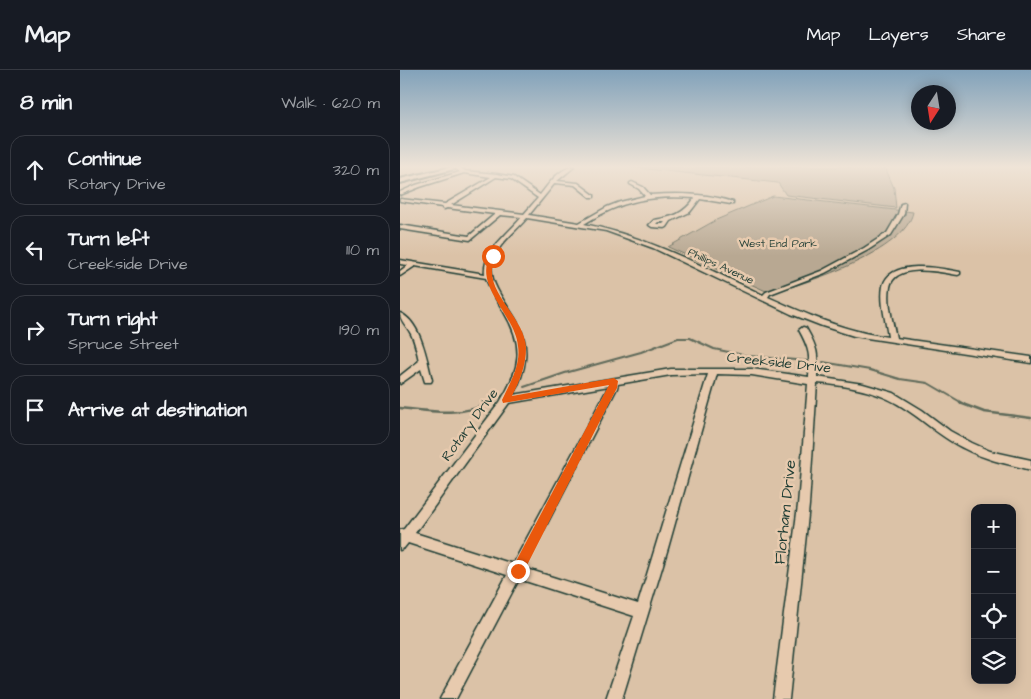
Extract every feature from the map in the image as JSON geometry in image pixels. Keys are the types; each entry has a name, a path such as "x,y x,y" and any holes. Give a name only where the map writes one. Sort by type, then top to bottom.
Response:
{"street":[{"path":"443,207 461,196"},
{"path":"581,224 611,206 647,196"},
{"path":"657,196 699,198 731,203"},
{"path":"400,262 489,277 489,263 493,256 541,198"},
{"path":"669,220 688,211 699,198"},
{"name":"Phillips Avenue","path":"400,200 498,214 526,216 607,230 654,247 825,324 857,334 1031,360"},
{"path":"764,298 768,294 823,272 866,249 889,234 901,214 904,204"},
{"path":"400,227 470,238 498,214"},
{"path":"400,274 413,264"},
{"path":"892,340 886,292 888,282 892,276 920,268 958,273"},
{"name":"Rotary Drive","path":"402,538 506,400 520,370 522,346 515,322 496,293 489,277"},
{"path":"400,316 410,324 424,362 428,380"},
{"name":"Florham Drive","path":"780,699 786,637 801,526 814,355 812,346 803,330"},
{"path":"400,381 424,362"},
{"path":"614,699 642,612 712,371"},
{"name":"Creekside Drive","path":"506,400 671,372 752,372 862,387 891,396 919,412 947,434 968,446 989,455 1031,465"},
{"path":"448,699 518,571 606,402 614,381"},
{"path":"402,538 518,571 642,612"}],"green space":[{"name":"West End Park","path":"772,196 913,212 906,227 893,240 875,252 831,273 774,292 766,291 668,247 716,220"},
{"path":"797,196 895,196 896,208"}],"waterway":[{"path":"524,387 565,373 641,352 678,338 690,338 714,349 748,356 808,361"},
{"path":"823,362 870,370 900,379 928,383 964,404"},
{"path":"486,404 504,395"},
{"path":"400,408 456,412 489,403"},
{"path":"960,403 984,412 1031,418"}],"route":[{"path":"493,256 489,263 489,277 496,293 515,322 522,346 520,370 506,400 614,381 613,388 518,571"}]}
